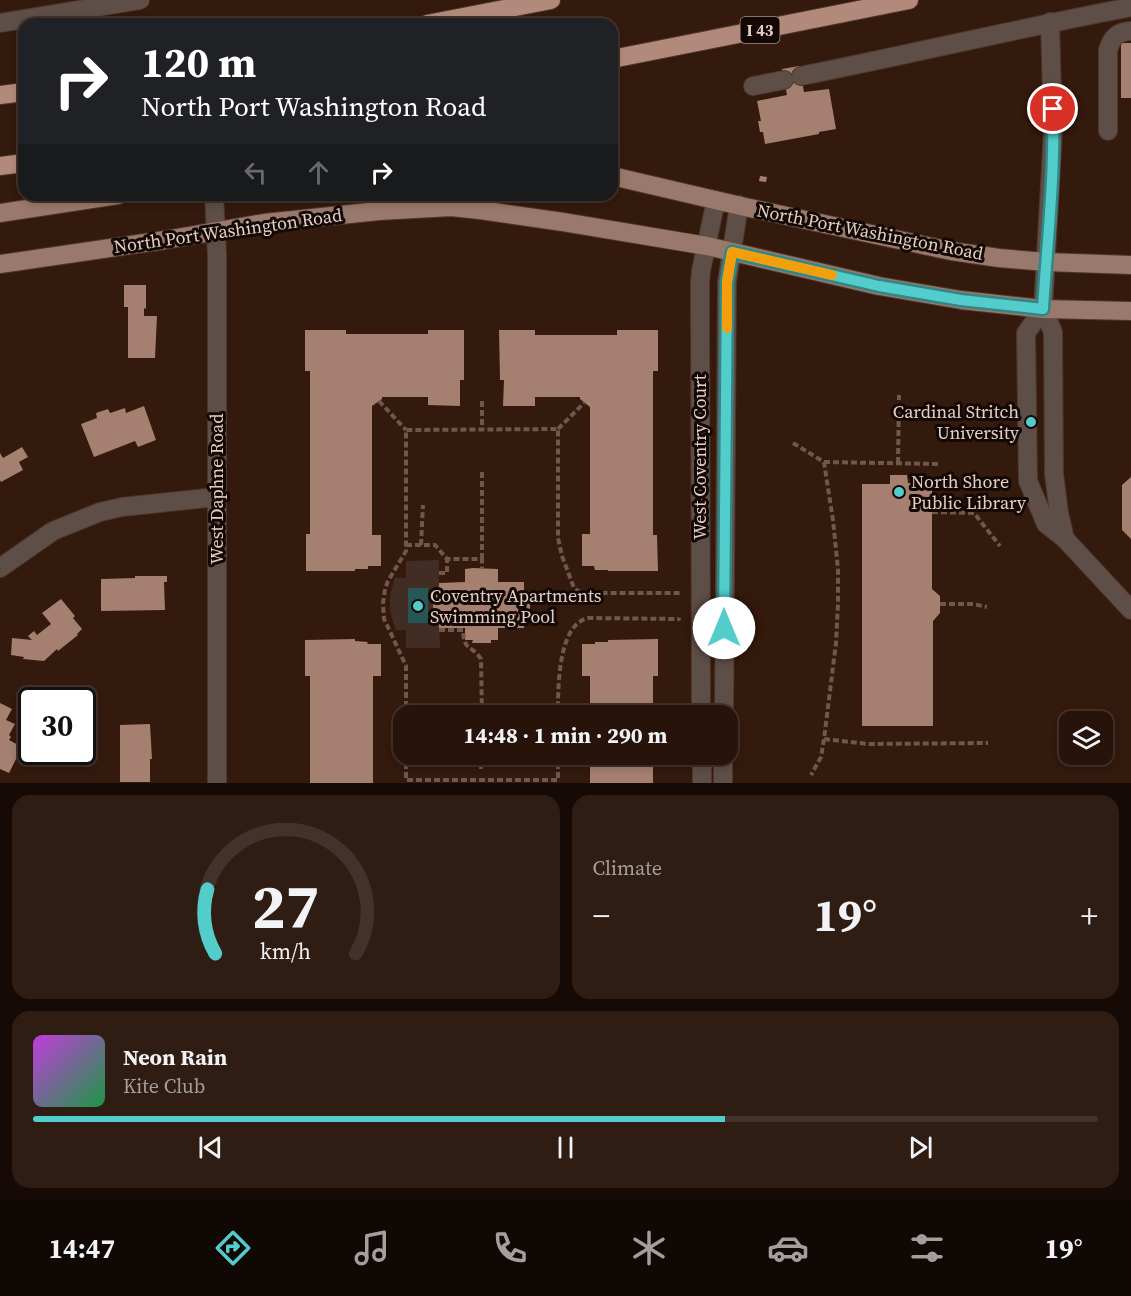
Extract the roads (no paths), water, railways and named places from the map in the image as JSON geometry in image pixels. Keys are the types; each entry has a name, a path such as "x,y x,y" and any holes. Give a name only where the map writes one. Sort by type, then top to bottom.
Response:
{"highway":[{"path":"458,18 551,0"},
{"name":"I 43","path":"618,58 909,0"},
{"path":"0,96 18,93"},
{"path":"0,166 18,164"}],"main road":[{"name":"North Port Washington Road","path":"618,177 951,251 1046,262 1131,264"},
{"path":"0,213 79,201"},
{"name":"North Port Washington Road","path":"0,264 264,223 379,211 451,207 563,222 707,246 879,286 961,300 1043,309 1131,311"}],"street":[{"path":"30,18 140,0"},
{"path":"753,86 874,62 1050,22 1131,7"},
{"path":"0,23 18,20"},
{"path":"1050,22 1053,131 1043,309 1053,332 1054,474 1065,539"},
{"path":"1108,131 1110,41 1117,34 1131,31"},
{"name":"West Coventry Court","path":"701,705 700,283 716,200"},
{"name":"West Daphne Road","path":"215,201 217,230 217,783"},
{"name":"West Coventry Court","path":"724,705 727,282 739,205"},
{"path":"1043,309 1026,333 1028,481 1046,524 1065,539 1131,610"},
{"path":"0,568 52,531 100,512 122,507 216,497"},
{"path":"702,765 702,783"},
{"path":"723,765 723,783"}],"water":[{"name":"Coventry Apartments Swimming Pool","path":"408,588 428,588 428,623 408,623"}],"place":[{"name":"Cardinal Stritch University","path":"1031,422"},
{"name":"North Shore Public Library","path":"899,492"},
{"name":"Coventry Apartments Swimming Pool","path":"418,606"}]}
